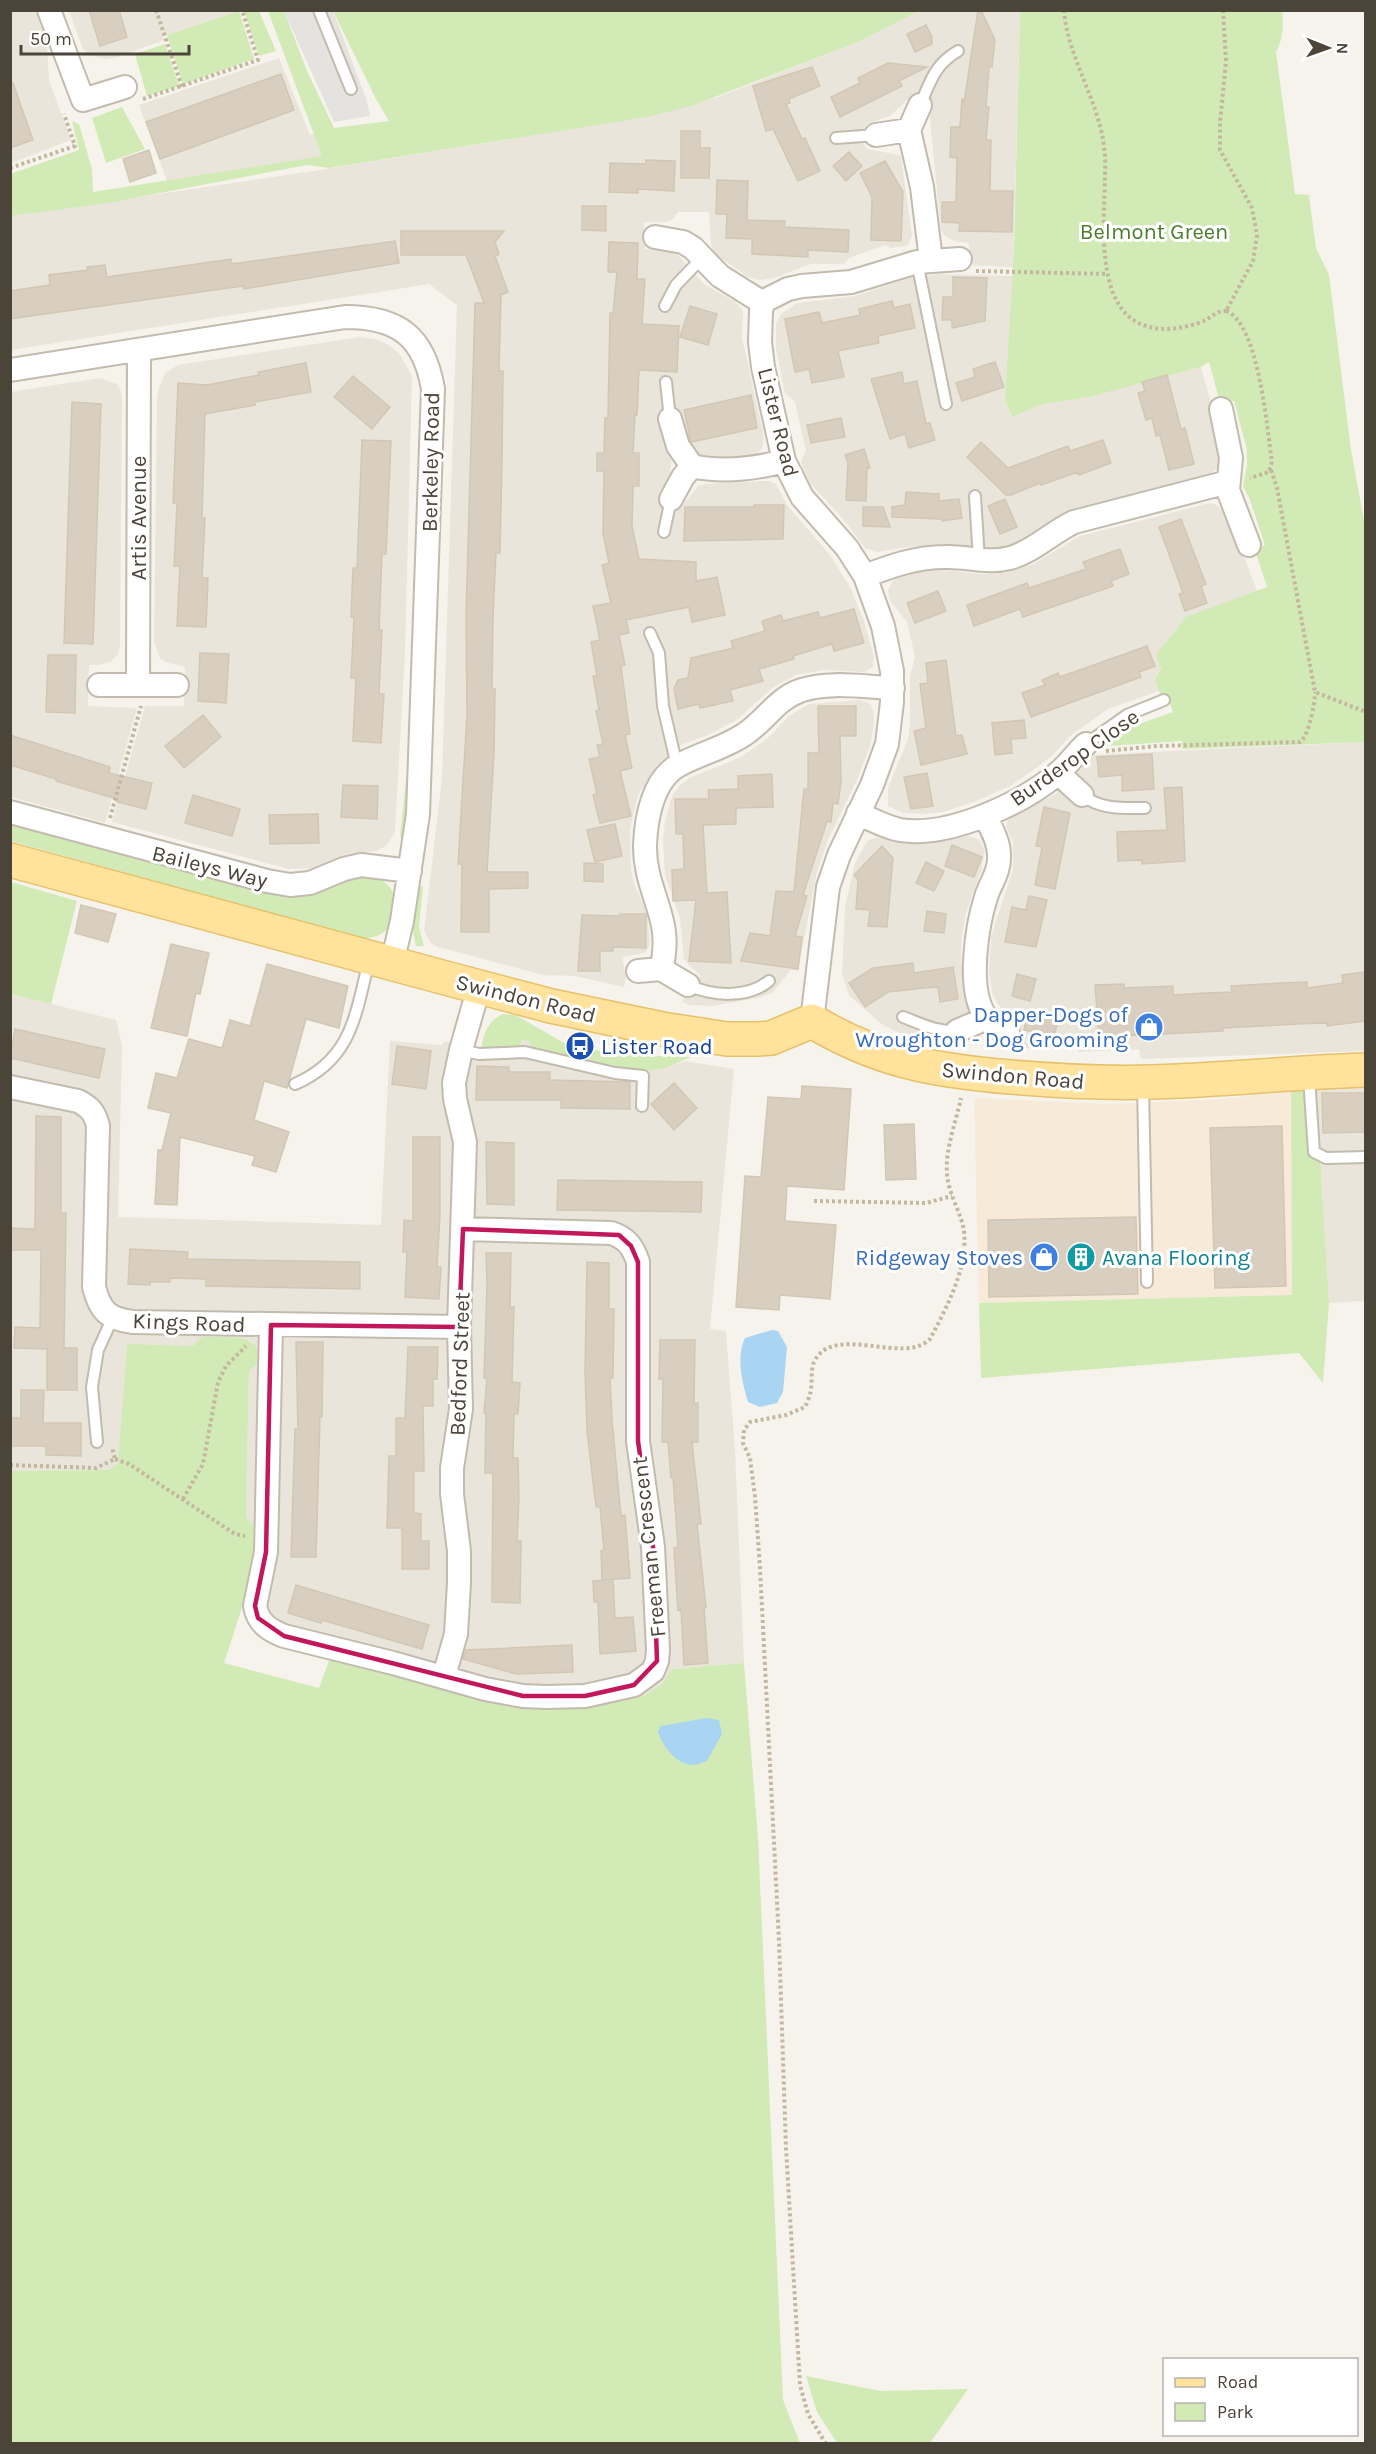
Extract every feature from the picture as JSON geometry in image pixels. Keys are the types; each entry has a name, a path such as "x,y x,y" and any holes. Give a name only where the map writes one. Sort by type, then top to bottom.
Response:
{"main road":[{"name":"Swindon Road","path":"10,860 479,987 653,1028 727,1039 771,1038 812,1021 850,1042 886,1057 966,1073 1067,1082 1143,1082 1365,1070"}],"street":[{"path":"49,10 83,100 125,87"},
{"path":"920,105 909,130 922,187 924,261"},
{"path":"876,135 909,130"},
{"path":"655,237 683,242 693,248 701,259 720,276 744,293 764,303 781,291 802,285 851,282 924,261 960,259"},
{"name":"Lister Road","path":"764,303 760,320 760,342 784,461 802,498 847,548 865,576 887,640 893,688 887,744 875,778 839,855 828,887 812,1021"},
{"name":"Berkeley Road","path":"10,370 345,317 381,320 400,329 426,357 433,389 418,814 398,944 381,961"},
{"name":"Artis Avenue","path":"138,685 139,350"},
{"path":"1221,409 1230,448 1228,482 1230,494 1249,545"},
{"path":"670,419 678,446 692,466 731,470 784,461"},
{"path":"671,499 692,466"},
{"path":"865,576 899,563 923,558 948,556 1001,560 1023,553 1059,529 1074,522 1228,482"},
{"path":"99,685 177,685"},
{"path":"661,969 665,936 661,913 646,867 646,829 648,815 657,791 670,772 677,766 713,751 746,733 787,696 801,690 832,686 893,688"},
{"name":"Burderop Close","path":"858,813 884,826 909,831 936,829 968,822 985,816 1032,790 1058,773 1081,749"},
{"path":"1058,773 1082,795"},
{"name":"Baileys Way","path":"10,812 267,881 290,885 319,880 344,869 361,865 410,871"},
{"name":"Burderop Close","path":"984,1015 975,976 976,941 988,893 997,872 999,855 995,836 985,816"},
{"path":"638,970 661,969 688,985"},
{"name":"Bedford Street","path":"444,1676 456,1634 459,1551 452,1494 452,1468 461,1409 459,1327 465,1142 455,1099 454,1083 479,987"},
{"path":"957,1031 978,1022 984,1015 994,1026 1008,1033"},
{"name":"Kings Road","path":"10,1087 78,1101 87,1106 96,1116 98,1126 94,1287 98,1302 112,1317 133,1322 459,1327"},
{"name":"Freeman Crescent","path":"271,1325 266,1538 262,1576 255,1606 256,1613 263,1624 284,1636 444,1676 485,1689 523,1696 585,1696 625,1688 645,1679 653,1671 658,1650 653,1547 638,1441 638,1262 635,1252 625,1239 611,1233 463,1229"}],"lane":[{"path":"319,10 351,89"},
{"path":"920,105 937,68 958,51"},
{"path":"836,138 876,135"},
{"path":"665,306 676,285 701,259"},
{"path":"924,261 946,404"},
{"path":"666,382 670,419"},
{"path":"975,496 979,560"},
{"path":"664,532 671,499"},
{"path":"650,633 659,653 663,706 677,766"},
{"name":"Burderop Close","path":"1081,749 1127,715 1164,699"},
{"path":"1082,795 1090,802 1111,807 1146,808"},
{"path":"295,1084 315,1076 334,1058 348,1038 381,961"},
{"path":"688,985 710,992 730,993 756,989 770,981"},
{"path":"903,1017 930,1028 957,1031"},
{"path":"461,1050 479,1054 525,1052 615,1073 644,1076 642,1106"},
{"path":"1308,1072 1314,1152 1326,1158 1365,1158"},
{"path":"1143,1082 1147,1282"},
{"path":"97,1442 92,1387 98,1350 112,1317"}],"path":[{"path":"156,10 182,87"},
{"path":"125,87 142,99 258,60 242,10"},
{"path":"1064,10 1073,47 1099,118 1104,140 1105,249 1108,274 1115,296 1131,318 1147,327 1177,328 1201,322 1219,311 1232,313 1241,325 1255,355 1272,462 1271,470 1315,692 1315,701 1305,738 1300,742 1081,749"},
{"path":"1223,10 1226,62 1220,123 1220,150 1252,208 1257,235 1256,249 1250,269 1226,311"},
{"path":"10,168 75,146 63,112 83,100"},
{"path":"960,259 972,271 1108,274"},
{"path":"1228,482 1265,474 1271,470"},
{"path":"104,838 141,705 138,685"},
{"path":"1315,692 1365,712"},
{"path":"826,2444 808,2414 800,2385 786,2148 779,1941 760,1568 755,1497 750,1458 743,1443 744,1430 750,1422 786,1415 805,1407 810,1394 814,1362 824,1351 840,1345 865,1344 905,1349 922,1346 930,1339 957,1281 963,1254 964,1229 947,1175 947,1156 966,1073"},
{"path":"814,1201 926,1203 952,1196"},
{"path":"183,1499 203,1464 221,1374 231,1360 271,1325"},
{"path":"115,1459 129,1464 235,1534 266,1538"}],"highlighted area":[{"path":"463,1229 619,1235 631,1246 638,1262 638,1441 653,1547 657,1661 634,1685 585,1696 523,1696 284,1636 258,1618 255,1606 266,1552 271,1325 459,1327"}],"shaded area":[{"path":"239,10 163,36 164,40 118,57 105,59 89,55 83,49 69,11"},
{"path":"11,11 35,11 46,30 49,80 71,140 11,163"},
{"path":"284,11 333,11 367,101 370,116 334,122"},
{"path":"919,11 1020,11 1013,267 969,265 969,243 954,241 945,236 941,230 929,110 914,97 908,99 890,116 867,124 862,134 863,143 867,149 901,157 912,236 907,246 891,248 885,245 849,258 844,264 810,264 775,278 760,280 748,277 714,253 711,244 709,212 678,212 673,219 667,222 644,222 645,249 671,251 677,254 704,284 734,301 741,308 743,313 742,337 764,437 762,448 754,458 731,461 700,456 687,438 674,410 657,424 672,453 670,475 658,494 662,500 678,507 683,505 698,486 704,484 770,481 776,484 787,505 831,556 851,589 863,618 874,657 873,667 864,672 823,670 796,675 772,688 737,720 708,735 681,745 656,766 638,795 630,829 631,871 647,912 650,944 645,953 622,957 626,978 624,987 575,976 543,975 435,946 424,931 442,778 457,305 429,284 11,350 11,216 313,171 648,117 718,97 858,42"},
{"path":"279,58 310,135 314,134 323,156 167,181 139,105"},
{"path":"937,274 1013,276 1005,400 1012,417 1043,404 1090,397 1201,367 1223,445 1220,466 1210,475 1142,493 1050,522 1028,543 994,550 916,546 877,552 865,548 843,519 811,484 803,470 801,461 806,451 795,402 785,393 776,348 776,324 781,314 797,303 855,296 910,278"},
{"path":"360,337 375,339 389,345 399,353 412,376 405,654 395,832 386,846 373,852 351,853 312,868 289,869 112,822 145,706 184,706 185,667 160,658 154,642 157,398 165,373 178,365"},
{"path":"100,378 117,384 122,400 120,647 118,654 110,662 89,665 88,706 137,708 105,823 11,797 10,392"},
{"path":"1210,503 1217,505 1229,517 1257,591 1186,618 1155,679 1159,691 1108,709 1070,736 1053,755 1036,768 1010,786 974,802 943,812 925,814 903,813 888,806 888,788 908,739 910,676 915,657 907,622 890,601 888,590 893,581 905,573 933,569 982,574 1006,573 1033,564 1080,536"},
{"path":"859,700 870,703 874,713 870,746 857,780 828,840 817,872 798,971 791,970 772,993 758,998 712,1006 689,1005 682,1002 701,976 684,960 680,918 665,875 663,840 665,821 672,796 689,778 739,758 767,739 789,716 809,704"},
{"path":"1365,742 1365,1051 1141,1059 1139,1049 1078,1052 1077,1045 1014,1049 1018,1031 997,1003 992,992 989,972 991,937 1013,869 1013,842 1006,827 1011,817 1057,793 1082,768 1088,755"},
{"path":"969,836 980,840 985,851 981,871 966,913 962,935 961,960 971,1010 955,1025 953,1048 899,1033 881,1024 849,995 842,975 845,907 855,863 867,841 878,837 907,844 927,844"},
{"path":"11,994 116,1020 122,1045 118,1217 381,1225 390,1041 442,1045 445,1041 492,1050 520,1045 521,1040 530,1041 529,1047 573,1061 606,1067 645,1071 666,1068 685,1061 734,1069 710,1329 726,1331 735,1451 744,1663 672,1669 662,1684 645,1695 613,1702 569,1707 330,1658 270,1642 256,1635 247,1622 244,1600 253,1572 254,1528 246,1517 249,1371 257,1364 254,1343 250,1340 193,1346 127,1345 119,1464 108,1470 11,1471"},
{"path":"1365,1086 1365,1301 1329,1303 1316,1089"},
{"path":"1291,1090 1292,1295 979,1303 974,1098 1106,1104 1226,1099"}],"green space":[{"path":"239,11 254,59 183,84 167,35"},
{"path":"244,11 259,11 276,51 259,56"},
{"path":"268,11 284,11 307,71 334,128 389,121 333,11 919,11 858,42 694,105 648,117 329,168 307,165 107,203 11,216 10,174 79,150 72,121 79,124 92,169 93,192 322,156"},
{"name":"Belmont Green","path":"1020,11 1282,11 1282,32 1276,52 1295,194 1309,195 1316,248 1329,275 1351,450 1365,526 1365,742 1182,749 1182,741 1107,746 1103,741 1111,734 1173,712 1167,695 1161,697 1155,679 1161,669 1156,655 1186,617 1267,587 1255,550 1265,545 1243,486 1247,450 1234,401 1220,403 1209,362 1201,367 1090,397 1043,404 1012,417 1005,400 1014,248"},
{"path":"165,44 179,86 147,96 135,54"},
{"path":"122,107 145,149 106,163 92,118"},
{"path":"406,780 412,781 403,837 400,837"},
{"path":"10,819 263,889 346,876 366,876 382,881 392,892 394,917 388,929 378,936 358,938 11,841"},
{"path":"11,882 77,901 51,1004 11,994"},
{"path":"419,886 423,887 419,927 424,946 416,946 413,931"},
{"path":"503,1014 515,1015 578,1051 691,1057 666,1068 645,1071 573,1061 529,1047 530,1041 522,1040 520,1045 492,1050 481,1049 487,1028"},
{"path":"1316,1089 1329,1303 1323,1383 1299,1353 981,1378 979,1303 1292,1295 1291,1090"},
{"path":"202,1337 241,1338 254,1344 257,1349 257,1364 249,1371 246,1517 254,1527 252,1577 224,1663 319,1688 330,1658 569,1707 613,1702 645,1695 662,1684 672,1669 744,1663 758,1838 783,2400 800,2443 11,2443 10,1471 108,1470 118,1464 127,1344 193,1346"},
{"path":"806,2376 880,2391 968,2389 930,2443 837,2443 817,2412"}],"water":[{"path":"772,1330 778,1331 787,1347 783,1392 777,1403 760,1407 748,1402 740,1361 742,1345 745,1338"},
{"path":"707,1718 719,1720 722,1734 707,1761 693,1765 681,1762 666,1748 658,1731 661,1726"}],"building":[{"path":"89,10 119,10 127,37 100,46"},
{"path":"978,10 981,10 995,40 992,67 989,67 986,107 989,107 986,140 991,140 990,191 1013,191 1012,232 959,231 960,223 942,222 942,202 956,202 957,158 950,157 951,127 960,127 962,98 964,103"},
{"path":"926,25 932,37 932,44 915,52 907,34"},
{"path":"888,63 927,67 899,81 902,86 840,117 831,97 860,83 858,78"},
{"path":"812,67 820,86 789,99 790,103 786,104 820,171 798,181 773,129 766,131 753,86"},
{"path":"281,74 294,110 160,159 146,122"},
{"path":"10,83 13,83 33,140 10,148"},
{"path":"681,131 700,131 700,148 710,148 709,178 681,178"},
{"path":"149,150 156,173 130,182 123,159"},
{"path":"849,152 862,166 846,181 833,166"},
{"path":"646,160 675,161 674,191 638,189 638,193 609,192 610,163 646,164"},
{"path":"885,161 903,192 901,241 871,240 872,197 860,173"},
{"path":"717,180 748,181 747,220 785,221 784,227 849,230 848,252 808,250 808,257 752,254 752,239 726,238 727,214 716,214"},
{"path":"582,206 606,206 606,231 582,230"},
{"path":"401,231 504,231 495,242 499,254 495,256 508,292 501,295 499,371 503,371 500,553 496,553 493,617 494,753 487,872 528,872 528,888 489,889 489,932 461,932 462,864 458,864 467,715 466,616 475,303 484,303 466,255 401,255"},
{"path":"395,241 399,263 244,289 243,286 10,319 10,291 50,285 49,275 88,270 87,267 105,265 107,277 231,259 232,264"},
{"path":"609,242 638,243 637,279 645,279 642,324 679,326 677,372 639,370 633,453 639,453 639,486 633,486 632,526 639,559 696,562 696,581 717,577 725,615 692,622 689,607 626,620 629,633 619,635 625,665 621,666 630,734 625,735 632,768 620,771 631,816 600,823 593,795 597,794 589,759 600,757 597,745 603,744 596,711 599,710 593,676 597,676 591,642 600,640 593,606 611,603 602,565 609,563 603,533 604,471 597,471 597,453 604,453 605,418 608,418 610,313 613,313 617,272 608,272"},
{"path":"953,277 987,278 985,321 952,328 952,320 942,320 943,297 953,297"},
{"path":"892,301 894,308 910,304 915,328 878,336 879,343 838,351 844,377 812,383 809,369 795,372 785,319 819,312 822,323 860,315 859,309"},
{"path":"690,306 717,314 708,345 680,337"},
{"path":"995,362 1004,387 962,401 956,383 975,377 973,369"},
{"path":"306,363 311,392 205,414 202,518 205,518 202,578 208,578 206,627 177,626 180,566 174,566 177,504 173,503 178,383 207,385"},
{"path":"902,372 904,384 917,381 926,424 930,423 935,440 909,448 905,434 890,439 871,379"},
{"path":"1167,375 1181,429 1185,428 1194,464 1169,470 1160,435 1156,436 1152,418 1146,420 1138,393 1145,391 1142,382"},
{"path":"353,376 390,407 372,429 334,397"},
{"path":"751,395 757,428 691,442 684,410"},
{"path":"72,402 101,404 93,644 64,643"},
{"path":"841,418 845,437 811,443 807,425"},
{"path":"362,440 391,441 386,554 382,554 379,630 382,630 379,694 384,694 381,743 353,741 356,678 351,678 354,617 351,617 353,568 357,568"},
{"path":"1103,440 1111,463 1079,475 1078,472 1041,485 1040,483 1011,495 1006,495 967,457 981,442 1008,468 1068,446 1070,451"},
{"path":"864,449 870,468 867,468 866,501 846,500 848,463 845,455"},
{"path":"906,492 939,494 939,501 959,499 962,518 942,521 942,519 892,517 892,507 905,505"},
{"path":"1005,499 1017,527 1000,534 988,506"},
{"path":"754,505 784,505 783,539 684,541 685,507 754,507"},
{"path":"863,507 883,507 890,527 863,526"},
{"path":"1181,519 1206,584 1201,586 1207,603 1185,611 1179,594 1183,593 1159,527"},
{"path":"1120,549 1129,574 1111,581 1113,586 1023,617 1020,609 974,626 967,605 1027,583 1029,588 1086,569 1083,562"},
{"path":"938,591 946,611 915,623 907,603"},
{"path":"854,609 864,643 834,651 832,644 793,656 794,659 759,669 763,681 730,690 733,701 700,708 699,704 678,709 674,689 678,680 688,678 691,658 733,648 731,641 765,631 762,621 781,615 783,621 818,612 820,618"},
{"path":"1147,646 1155,666 1139,672 1141,677 1031,717 1022,693 1045,685 1042,680 1058,673 1060,677"},
{"path":"200,653 229,654 226,703 198,701"},
{"path":"48,655 76,655 75,713 46,712"},
{"path":"946,660 956,736 962,735 967,754 921,765 914,731 926,728 920,684 928,683 926,663"},
{"path":"818,706 856,706 856,736 840,736 841,782 838,804 833,803 831,822 827,821 803,895 807,896 795,936 802,937 798,969 741,961 750,933 770,936 776,891 794,892 804,789 808,789 808,753 819,753"},
{"path":"203,715 221,737 184,768 165,746"},
{"path":"1024,720 1026,738 1011,739 1012,753 995,755 992,723"},
{"path":"10,735 110,767 109,773 152,783 146,809 117,802 117,799 10,765"},
{"path":"1152,754 1154,789 1122,791 1122,775 1099,777 1097,757"},
{"path":"927,773 933,806 911,809 904,777"},
{"path":"772,774 773,807 736,808 736,824 703,825 707,893 727,892 731,963 689,961 696,900 673,901 672,870 684,869 683,834 676,834 675,799 709,799 708,790 738,789 738,776"},
{"path":"343,785 378,786 377,819 341,817"},
{"path":"1182,787 1185,861 1142,864 1142,860 1118,861 1117,832 1167,830 1164,788"},
{"path":"193,795 240,809 232,836 185,823"},
{"path":"1044,807 1070,813 1055,889 1035,885 1042,847 1036,846"},
{"path":"318,814 319,843 270,844 269,815"},
{"path":"615,824 622,856 595,862 587,830"},
{"path":"952,845 982,857 974,877 945,866"},
{"path":"882,846 893,858 887,927 868,926 870,910 856,909 858,880 854,875"},
{"path":"926,862 944,871 934,891 916,883"},
{"path":"584,863 603,864 603,882 584,881"},
{"path":"1029,896 1047,900 1036,947 1005,942 1012,907 1026,910"},
{"path":"81,905 116,914 108,942 75,933"},
{"path":"927,911 946,914 944,933 924,931"},
{"path":"620,914 646,914 646,948 613,947 613,951 600,951 600,971 578,971 582,915 620,916"},
{"path":"171,944 209,953 200,994 196,993 187,1036 151,1028"},
{"path":"913,963 914,973 953,967 958,999 940,1002 938,987 924,988 888,992 865,1007 849,983 873,968"},
{"path":"267,964 348,986 339,1028 306,1019 287,1088 264,1081 254,1120 289,1132 276,1172 252,1165 255,1156 180,1137 177,1205 155,1204 158,1150 162,1150 171,1113 148,1108 156,1073 177,1078 189,1039 222,1048 230,1020 250,1026"},
{"path":"1365,972 1365,1021 1327,1026 1327,1023 1298,1024 1223,1028 1223,1031 1099,1037 1095,985 1124,984 1124,988 1173,986 1173,995 1232,992 1231,986 1282,983 1307,982 1307,988 1343,983 1342,975"},
{"path":"1017,974 1036,979 1030,1001 1012,996"},
{"path":"1028,1010 1059,1017 1054,1036 1024,1030"},
{"path":"15,1029 105,1049 99,1078 10,1058"},
{"path":"397,1046 431,1051 426,1089 392,1084"},
{"path":"477,1066 509,1067 509,1072 550,1072 550,1080 630,1082 630,1109 561,1108 561,1100 476,1100"},
{"path":"674,1083 697,1108 674,1130 651,1104"},
{"path":"802,1086 851,1089 844,1190 787,1186 785,1221 836,1225 830,1299 780,1295 779,1310 736,1307 745,1176 761,1177 768,1097 801,1099"},
{"path":"1322,1093 1365,1093 1365,1132 1323,1133"},
{"path":"36,1116 61,1117 61,1213 66,1213 64,1348 77,1348 77,1390 47,1390 47,1349 14,1348 15,1327 40,1328 41,1250 11,1250 11,1228 35,1229"},
{"path":"914,1124 916,1179 886,1180 884,1125"},
{"path":"1282,1126 1286,1286 1215,1288 1210,1128"},
{"path":"413,1137 440,1137 440,1216 437,1267 441,1267 439,1299 405,1297 407,1252 403,1252 404,1220 413,1221"},
{"path":"486,1142 514,1143 514,1205 487,1204"},
{"path":"558,1180 702,1182 701,1212 557,1210"},
{"path":"1136,1217 1138,1294 989,1297 988,1220"},
{"path":"130,1249 188,1252 187,1259 360,1262 360,1289 206,1286 206,1279 170,1278 170,1282 150,1282 150,1285 128,1284"},
{"path":"486,1253 511,1253 510,1307 514,1307 512,1382 520,1383 518,1414 514,1414 513,1458 518,1458 517,1541 521,1541 520,1603 492,1602 493,1473 485,1473"},
{"path":"587,1262 609,1263 609,1309 614,1309 613,1378 610,1378 612,1420 621,1516 625,1515 630,1578 602,1580 601,1551 604,1550 600,1507 596,1507 587,1431 585,1371"},
{"path":"660,1340 695,1340 694,1403 698,1403 698,1442 692,1442 701,1524 697,1524 706,1607 704,1608 708,1663 684,1665 674,1548 678,1547 673,1478 671,1478 668,1442 662,1442 663,1379 659,1379"},
{"path":"296,1342 323,1342 316,1557 291,1557 295,1429 298,1429"},
{"path":"408,1347 438,1347 437,1379 433,1379 433,1406 423,1406 424,1471 414,1471 414,1513 421,1514 421,1541 429,1541 429,1569 402,1569 402,1528 387,1528 389,1456 396,1456 396,1418 405,1418"},
{"path":"21,1390 44,1390 43,1423 81,1423 81,1456 46,1455 46,1446 10,1446 10,1418 21,1418"},
{"path":"613,1579 615,1618 633,1617 636,1651 600,1654 598,1602 594,1602 593,1581"},
{"path":"296,1585 429,1625 422,1649 322,1620 321,1623 288,1613"},
{"path":"572,1645 573,1672 516,1674 463,1659 466,1650"}],"place":[{"name":"Dapper-Dogs of Wroughton - Dog Grooming","path":"1149,1027"},
{"name":"Lister Road","path":"580,1046"},
{"name":"Ridgeway Stoves","path":"1044,1257"},
{"name":"Avana Flooring","path":"1081,1257"}]}
